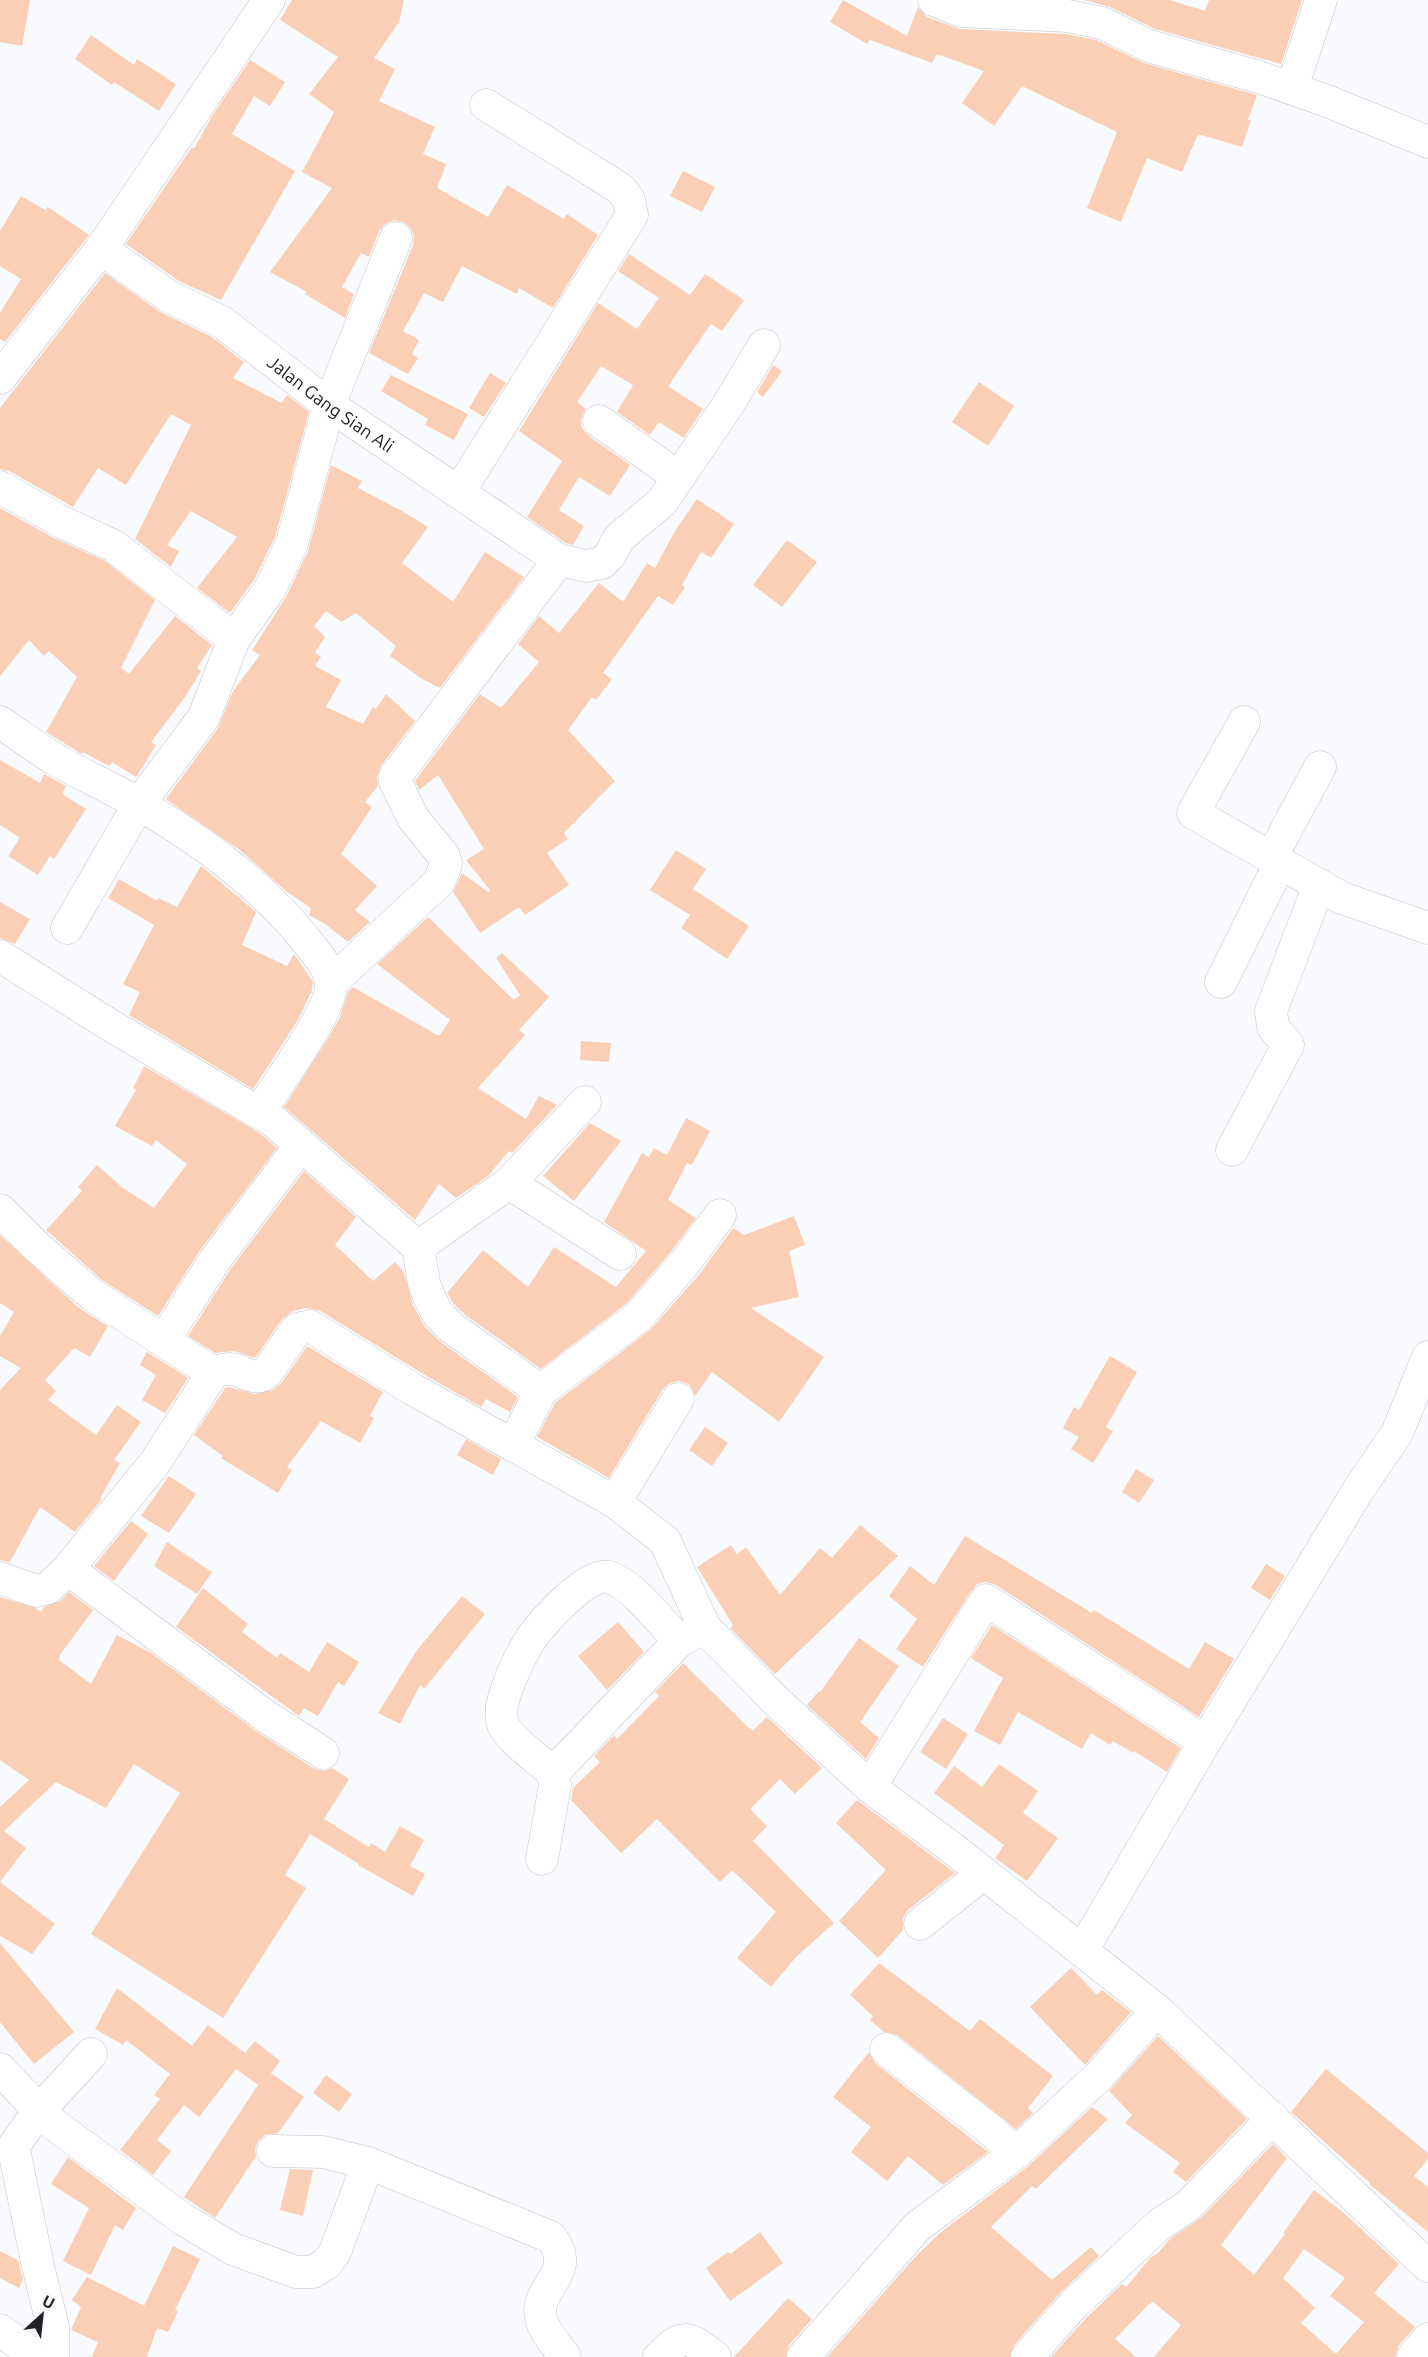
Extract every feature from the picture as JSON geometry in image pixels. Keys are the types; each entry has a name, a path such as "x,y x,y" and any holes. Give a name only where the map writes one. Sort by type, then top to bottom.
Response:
{"street":[{"path":"0,378 101,249 269,0"},
{"path":"934,0 961,11 1068,16 1106,12 1149,46 1292,88 1428,142"},
{"path":"1292,88 1321,0"},
{"path":"459,492 632,216 629,200 621,189 486,105"},
{"path":"67,928 139,804 204,717 234,639 270,589 292,543 329,405 396,238"},
{"name":"Jalan Gang Sian Ali","path":"101,249 170,297 222,322 329,405 559,560"},
{"path":"331,983 439,882 446,864 444,856 413,818 394,782 395,777 559,560 586,566 602,562 610,555 619,538 662,502 728,405 764,345"},
{"path":"599,421 678,477"},
{"path":"0,487 51,516 114,546 234,639"},
{"path":"0,722 53,758 139,804 197,842 258,889 295,926 327,967 331,983 330,996 317,1021 258,1113"},
{"path":"1244,722 1193,813 1342,898 1428,928"},
{"path":"1221,982 1320,767"},
{"path":"1232,1150 1288,1045 1273,1027 1271,1011 1319,885"},
{"path":"0,956 105,1022 271,1119 418,1247 424,1283 438,1314 452,1328 541,1391"},
{"path":"418,1247 509,1183 585,1102"},
{"path":"164,1340 215,1260 301,1145"},
{"path":"509,1183 620,1254"},
{"path":"0,1210 37,1247 91,1294 213,1373"},
{"path":"513,1445 541,1391 638,1317 684,1264 720,1215"},
{"path":"0,1578 36,1591 48,1588 68,1569 154,1464 213,1373 230,1368 255,1378 262,1377 297,1329 310,1326 414,1390 615,1502 665,1540 692,1635"},
{"path":"1082,1951 1205,1742 1359,1489 1397,1433 1428,1357"},
{"path":"615,1502 678,1399"},
{"path":"68,1569 258,1710 323,1753"},
{"path":"542,1859 555,1785 553,1773 515,1740 502,1724 501,1709 504,1695 532,1637 567,1598 598,1576 608,1576 620,1582 692,1635 773,1698 870,1787 1157,2010 1428,2266"},
{"path":"870,1787 986,1600 1205,1742"},
{"path":"553,1773 692,1635"},
{"path":"920,1924 984,1874"},
{"path":"803,2357 917,2227 1016,2153 1099,2076 1157,2010"},
{"path":"886,2049 988,2128 1016,2153"},
{"path":"53,2357 53,2326 14,2150 15,2144 38,2112 91,2054"},
{"path":"0,2069 38,2112 184,2220 233,2248 296,2272 313,2272 327,2263 334,2252 368,2163"},
{"path":"1027,2357 1073,2305 1160,2224 1188,2206 1273,2118"},
{"path":"273,2151 323,2152 368,2163 551,2237 559,2248 562,2264 542,2300 540,2314 542,2324 565,2357"},
{"path":"0,2331 37,2357"},
{"path":"1413,2357 1428,2339"},
{"path":"659,2357 673,2343 687,2340 700,2345 715,2357"}],"building":[{"path":"0,0 30,0 22,46 0,42"},
{"path":"292,0 404,0 399,22 374,58 395,69 379,101 435,127 423,154 446,164 437,188 488,217 507,185 564,219 567,214 598,235 553,308 519,288 517,294 462,266 443,302 424,293 403,331 419,340 412,354 418,358 408,374 369,353 413,245 414,235 410,227 394,220 385,224 379,231 369,257 361,253 342,287 354,294 345,318 305,294 307,292 270,272 332,188 302,172 334,112 309,94 338,57 280,20"},
{"path":"843,0 907,36 918,7 927,17 960,29 1066,34 1096,40 1144,63 1257,95 1248,120 1251,120 1242,147 1198,134 1182,172 1147,158 1121,222 1087,208 1117,132 1022,86 994,126 962,103 984,71 937,54 932,63 870,40 867,44 830,22"},
{"path":"1084,0 1169,0 1205,11 1209,0 1302,0 1281,64 1155,29 1110,7"},
{"path":"91,35 134,65 137,59 176,84 159,111 114,82 112,85 75,59"},
{"path":"250,60 285,82 270,106 254,96 232,134 295,171 221,300 179,281 126,244 192,147 194,149 212,116"},
{"path":"683,171 715,187 702,212 670,196"},
{"path":"21,196 45,210 48,207 89,235 5,342 0,339 0,313 21,279 0,266 0,231"},
{"path":"629,254 690,295 705,274 744,300 722,331 711,324 668,386 703,409 684,438 659,422 650,435 617,412 633,385 601,366 577,402 586,409 581,419 582,428 589,436 630,465 610,496 579,477 559,510 584,526 573,545 566,543 527,517 562,461 519,431 598,303 637,329 659,298 618,271"},
{"path":"105,273 160,312 212,337 244,362 233,378 282,403 287,395 309,412 275,537 254,580 230,613 197,588 237,537 191,511 167,545 179,551 171,567 135,539 191,425 171,414 126,485 98,468 73,507 9,471 0,469 0,408"},
{"path":"773,365 782,371 763,397 757,392"},
{"path":"490,373 506,383 484,417 469,408"},
{"path":"391,375 468,414 454,440 425,425 428,419 381,391"},
{"path":"979,382 1014,406 988,446 952,422"},
{"path":"331,465 362,481 358,488 428,527 402,563 453,602 485,552 524,577 440,688 422,679 390,656 396,646 356,613 342,622 326,611 314,626 325,637 315,652 321,657 315,666 341,680 326,707 363,724 373,707 376,709 386,694 415,721 381,766 377,777 378,786 365,802 372,807 341,854 377,886 355,910 370,922 348,942 309,915 311,908 287,892 241,851 166,799 218,728 233,691 260,655 252,650 286,597 308,551"},
{"path":"697,499 734,524 711,558 701,552 682,585 685,587 673,605 658,596 603,673 612,679 596,700 592,697 568,730 615,781 564,833 568,839 547,853 569,885 525,915 519,907 480,933 453,892 462,873 488,892 490,890 466,860 484,849 438,775 419,790 415,781 480,694 501,708 539,662 518,644 539,616 559,633 599,583 623,602 647,563 655,568 675,531"},
{"path":"0,508 52,537 105,561 155,600 121,668 129,674 175,616 212,645 197,668 201,671 185,697 151,742 156,745 136,777 112,762 109,766 83,752 82,754 46,732 77,677 49,651 44,656 29,640 0,676"},
{"path":"787,540 817,562 782,607 753,585"},
{"path":"0,760 40,783 44,774 66,786 62,794 86,809 54,859 50,856 38,875 8,856 20,838 0,825"},
{"path":"676,850 706,869 693,889 749,926 727,959 681,928 690,915 650,890"},
{"path":"201,866 256,912 242,945 287,966 294,954 313,982 312,990 298,1020 253,1089 129,1015 139,992 123,984 154,925 108,898 119,879 157,901 158,898 177,907"},
{"path":"0,902 30,919 15,944 0,938"},
{"path":"428,917 514,1000 520,995 496,958 502,953 549,997 519,1030 525,1035 478,1088 526,1119 539,1096 557,1105 512,1153 509,1151 488,1176 456,1198 439,1184 415,1220 284,1107 329,1037 340,1017 348,992 353,987 439,1036 450,1020 377,964"},
{"path":"581,1041 611,1043 609,1062 580,1060"},
{"path":"144,1066 261,1134 277,1148 201,1249 158,1316 102,1280 46,1230 82,1191 78,1187 97,1165 123,1188 154,1208 187,1164 156,1140 152,1146 115,1126 136,1090 133,1088"},
{"path":"686,1118 710,1131 692,1165 687,1163 668,1200 696,1218 670,1253 626,1304 541,1369 464,1314 453,1303 447,1293 483,1250 528,1287 554,1247 616,1287 646,1251 604,1222 642,1153 649,1157 654,1148 667,1155"},
{"path":"590,1123 621,1141 574,1201 543,1176"},
{"path":"304,1171 356,1217 335,1245 373,1281 395,1262 404,1273 413,1305 425,1327 442,1343 518,1397 510,1412 486,1399 481,1407 319,1310 306,1308 293,1311 283,1318 255,1358 234,1351 215,1353 188,1336 230,1270"},
{"path":"794,1216 805,1245 789,1251 799,1297 751,1308 824,1357 779,1422 712,1372 695,1396 688,1384 679,1381 670,1383 663,1389 609,1478 537,1437 555,1403 651,1329 698,1276 733,1228 744,1235"},
{"path":"0,1235 79,1308 108,1326 90,1357 74,1348 45,1380 56,1391 48,1400 96,1435 117,1405 141,1422 114,1460 120,1463 100,1498 102,1499 75,1532 40,1507 10,1562 0,1560 0,1390 21,1368 0,1356 0,1336 14,1312 0,1303"},
{"path":"307,1346 383,1392 370,1416 374,1418 360,1443 321,1421 287,1467 292,1470 278,1493 221,1458 223,1456 194,1435 225,1388 254,1394 273,1390 282,1382"},
{"path":"147,1352 188,1378 165,1413 142,1400 156,1375 140,1365"},
{"path":"1110,1356 1137,1372 1106,1427 1113,1431 1093,1463 1071,1449 1079,1437 1063,1428 1074,1407 1079,1410"},
{"path":"705,1427 728,1443 712,1466 689,1450"},
{"path":"466,1439 501,1459 493,1475 457,1455"},
{"path":"1136,1469 1154,1480 1139,1503 1122,1492"},
{"path":"169,1476 196,1494 169,1533 141,1516"},
{"path":"131,1521 148,1534 114,1581 94,1566"},
{"path":"860,1525 898,1556 775,1674 730,1628 733,1625 697,1567 731,1545 737,1554 746,1547 780,1595 820,1548 832,1558"},
{"path":"965,1536 1092,1613 1094,1610 1189,1669 1205,1642 1234,1659 1199,1717 996,1585 986,1582 977,1584 971,1591 923,1667 896,1649 917,1619 889,1596 910,1566 934,1585"},
{"path":"167,1542 212,1572 197,1594 154,1566"},
{"path":"1266,1564 1285,1576 1270,1600 1251,1588"},
{"path":"203,1588 248,1624 242,1632 277,1658 280,1653 309,1672 327,1642 359,1662 344,1686 338,1682 318,1716 304,1708 299,1716 176,1627"},
{"path":"69,1592 93,1610 59,1656 59,1660 91,1684 117,1635 151,1653 256,1731 313,1768 323,1771 332,1768 349,1779 324,1819 369,1847 371,1843 385,1852 400,1826 424,1840 410,1866 425,1874 413,1896 358,1865 310,1834 285,1875 306,1888 223,2018 91,1934 180,1793 134,1764 106,1808 56,1782 4,1831 26,1848 0,1882 0,1807 29,1780 0,1760 0,1597 36,1608 41,1612 44,1607 60,1601"},
{"path":"462,1596 485,1614 424,1689 420,1685 400,1724 378,1713 417,1650"},
{"path":"618,1622 644,1652 607,1690 578,1656"},
{"path":"992,1625 1181,1748 1167,1772 1134,1751 1133,1753 1113,1741 1110,1745 1091,1733 1082,1749 1018,1712 1000,1745 974,1731 1003,1678 971,1658"},
{"path":"859,1638 899,1666 860,1722 879,1738 866,1759 807,1705 820,1692"},
{"path":"683,1663 752,1731 767,1717 822,1768 795,1794 780,1779 750,1809 767,1826 753,1841 834,1923 796,1957 771,1987 737,1958 776,1912 732,1870 720,1882 657,1819 621,1853 571,1800 573,1788 600,1762 594,1756 614,1735 617,1739 659,1696 655,1692"},
{"path":"943,1718 968,1734 946,1769 920,1752"},
{"path":"999,1764 1038,1791 1023,1813 1058,1838 1027,1881 995,1858 1004,1845 934,1793 954,1766 982,1787"},
{"path":"857,1800 955,1873 908,1910 903,1918 903,1930 878,1958 839,1921 886,1870 836,1823"},
{"path":"0,1882 55,1924 32,1954 0,1936"},
{"path":"0,1943 74,2032 34,2064 0,2022"},
{"path":"879,1963 970,2031 980,2019 1053,2076 1028,2108 1033,2113 1016,2129 897,2035 884,2032 870,2020 873,2016 850,1995"},
{"path":"1071,1968 1097,1995 1102,1990 1131,2012 1085,2065 1030,2007"},
{"path":"117,1988 192,2046 208,2025 245,2053 255,2041 280,2061 271,2073 304,2097 278,2133 265,2135 258,2141 256,2156 215,2218 184,2197 258,2085 236,2069 199,2117 184,2105 157,2140 171,2151 153,2175 120,2150 160,2099 154,2095 170,2074 126,2040 123,2045 95,2029"},
{"path":"1158,2036 1247,2119 1186,2182 1173,2172 1180,2163 1125,2123 1132,2115 1109,2091"},
{"path":"869,2052 875,2063 988,2152 943,2185 908,2156 887,2181 851,2152 871,2127 833,2097"},
{"path":"1326,2069 1428,2153 1428,2159 1414,2176 1428,2187 1428,2232 1369,2184 1291,2112"},
{"path":"326,2075 352,2094 339,2112 313,2093"},
{"path":"1092,2107 1108,2119 1036,2189 1032,2186 991,2227 1052,2280 1091,2247 1099,2256 1060,2293 1014,2345 1010,2357 827,2357 915,2257 941,2232 1027,2167"},
{"path":"1273,2144 1287,2158 1221,2245 1254,2275 1314,2190 1345,2214 1399,2264 1374,2293 1415,2327 1399,2345 1395,2357 1154,2357 1181,2325 1152,2301 1115,2339 1136,2357 1051,2357 1086,2318 1122,2284 1126,2287 1151,2257 1157,2254 1171,2238 1201,2218","holes":["1304,2249 1345,2278 1330,2296 1364,2322 1336,2354 1301,2323 1315,2308 1283,2278"]},
{"path":"68,2157 136,2208 123,2230 115,2225 91,2275 63,2261 89,2208 51,2184"},
{"path":"290,2169 313,2170 303,2216 280,2210"},
{"path":"760,2232 783,2263 730,2301 706,2268"},
{"path":"173,2246 200,2259 175,2310 178,2311 168,2332 157,2328 147,2357 92,2357 98,2342 71,2330 81,2307 72,2300 87,2277 144,2306"},
{"path":"0,2251 18,2260 23,2280 19,2288 0,2278"},
{"path":"788,2298 812,2319 789,2345 786,2357 734,2357"}]}
